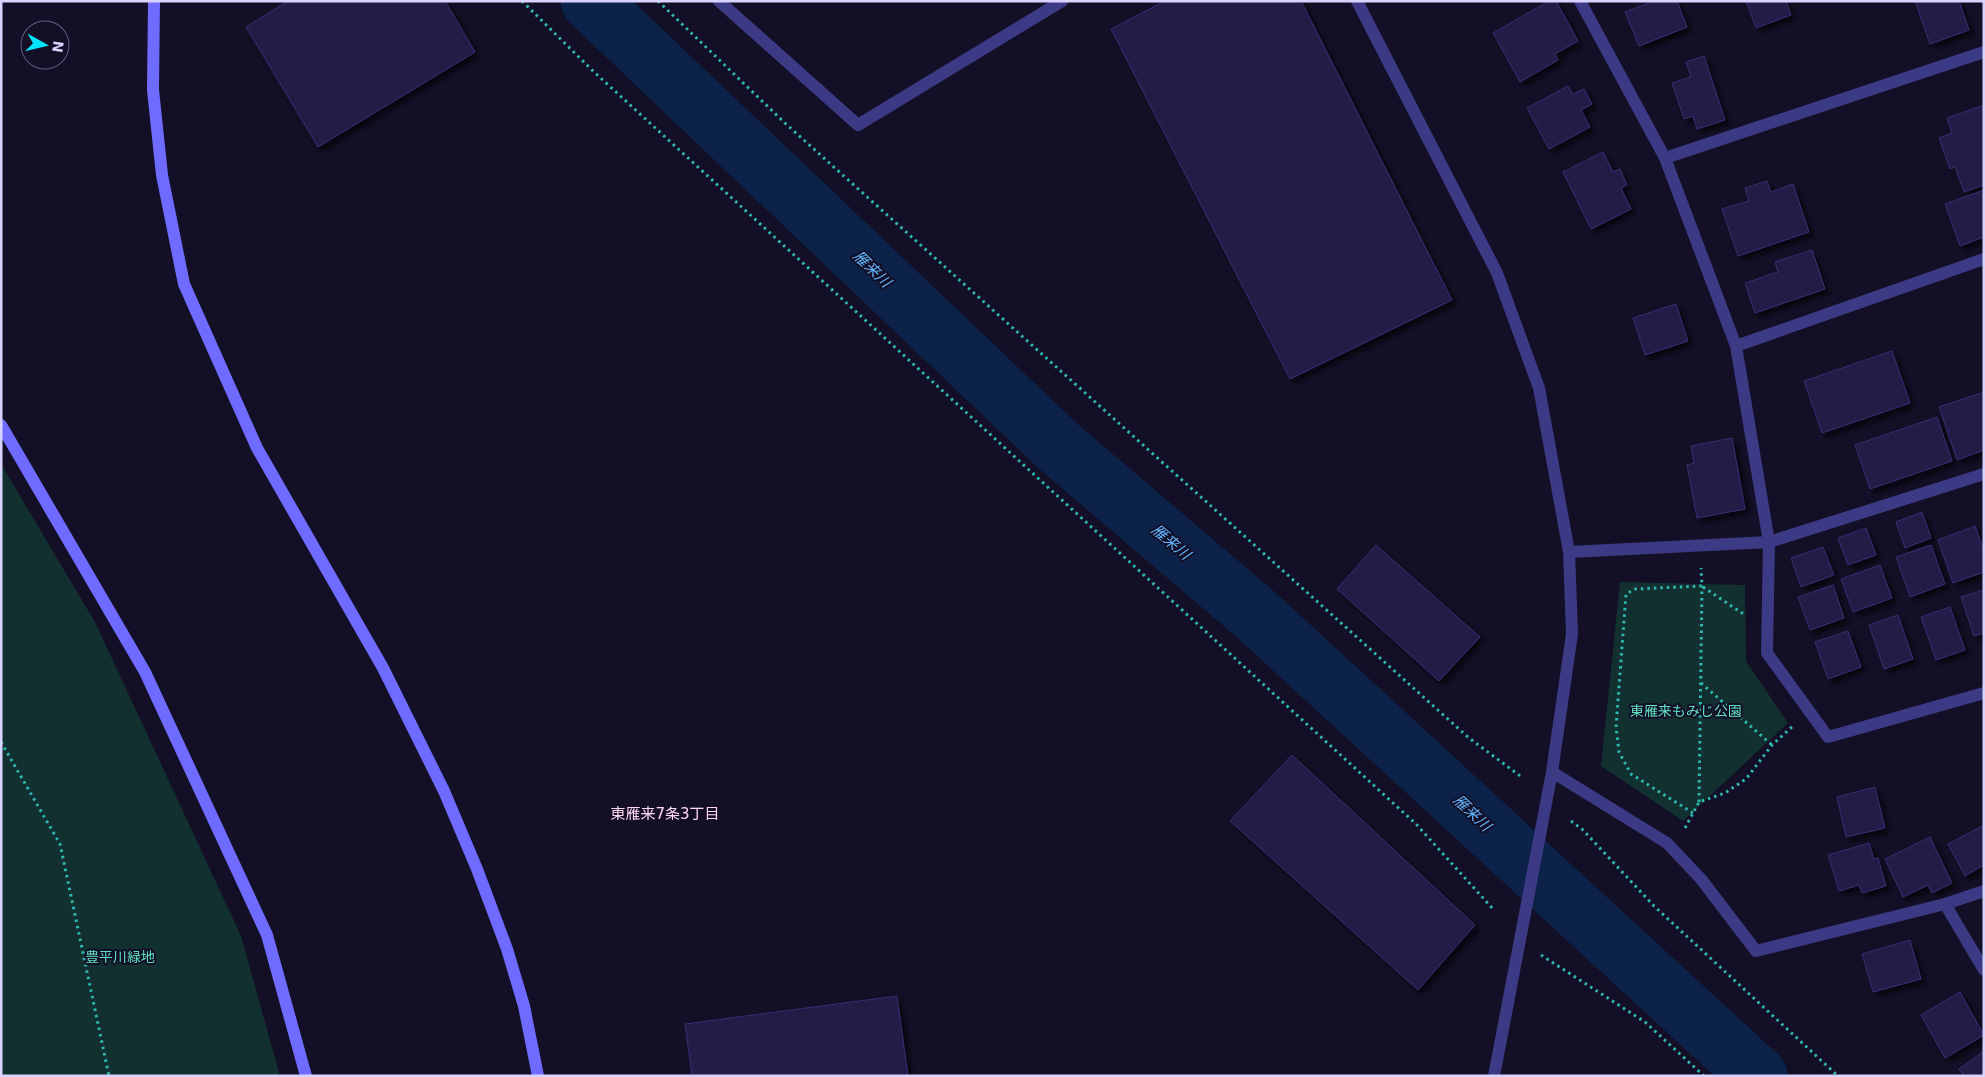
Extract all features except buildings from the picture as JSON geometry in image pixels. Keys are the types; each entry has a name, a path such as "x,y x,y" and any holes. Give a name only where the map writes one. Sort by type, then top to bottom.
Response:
{"street":[{"path":"154,1 153,90 162,175 184,284 257,448 383,668 444,791 477,869 507,949 524,1006 538,1076"},
{"path":"719,1 858,125 1062,1"},
{"path":"1357,1 1497,273 1539,388 1569,552 1572,634 1552,772 1494,1076"},
{"path":"1580,1 1665,158 1736,346 1769,542 1767,653 1828,737 1984,693"},
{"path":"1665,158 1984,52"},
{"path":"1736,346 1984,259"},
{"path":"1,424 140,663 153,689 267,935 306,1076"},
{"path":"1569,552 1769,542 1984,474"},
{"path":"1552,772 1667,843 1700,879 1756,951 1945,904 1984,891"},
{"path":"1945,904 1984,970"}],"path":[{"path":"522,1 600,78 1416,824 1493,909"},
{"path":"658,1 786,124 1462,731 1523,778"},
{"path":"1682,834 1699,802 1701,565"},
{"path":"1693,813 1630,774 1619,752 1616,727 1626,594 1635,589 1702,586 1750,619"},
{"path":"1701,682 1772,745"},
{"path":"1699,802 1725,793 1746,779 1772,745 1795,724"},
{"path":"1,742 60,844 109,1076"},
{"path":"1571,821 1583,830 1654,906 1838,1076"},
{"path":"1540,955 1645,1022 1704,1076"}],"green space":[{"name":"豊平川緑地","path":"1,464 95,622 241,936 280,1076 1,1076"},
{"name":"東雁来もみじ公園","path":"1620,582 1745,585 1746,661 1788,723 1683,821 1601,766"}],"waterway":[{"name":"雁来川","path":"590,1 1059,447 1254,613 1758,1076"}],"district":[{"name":"東雁来7条3丁目","path":"665,814"}]}
